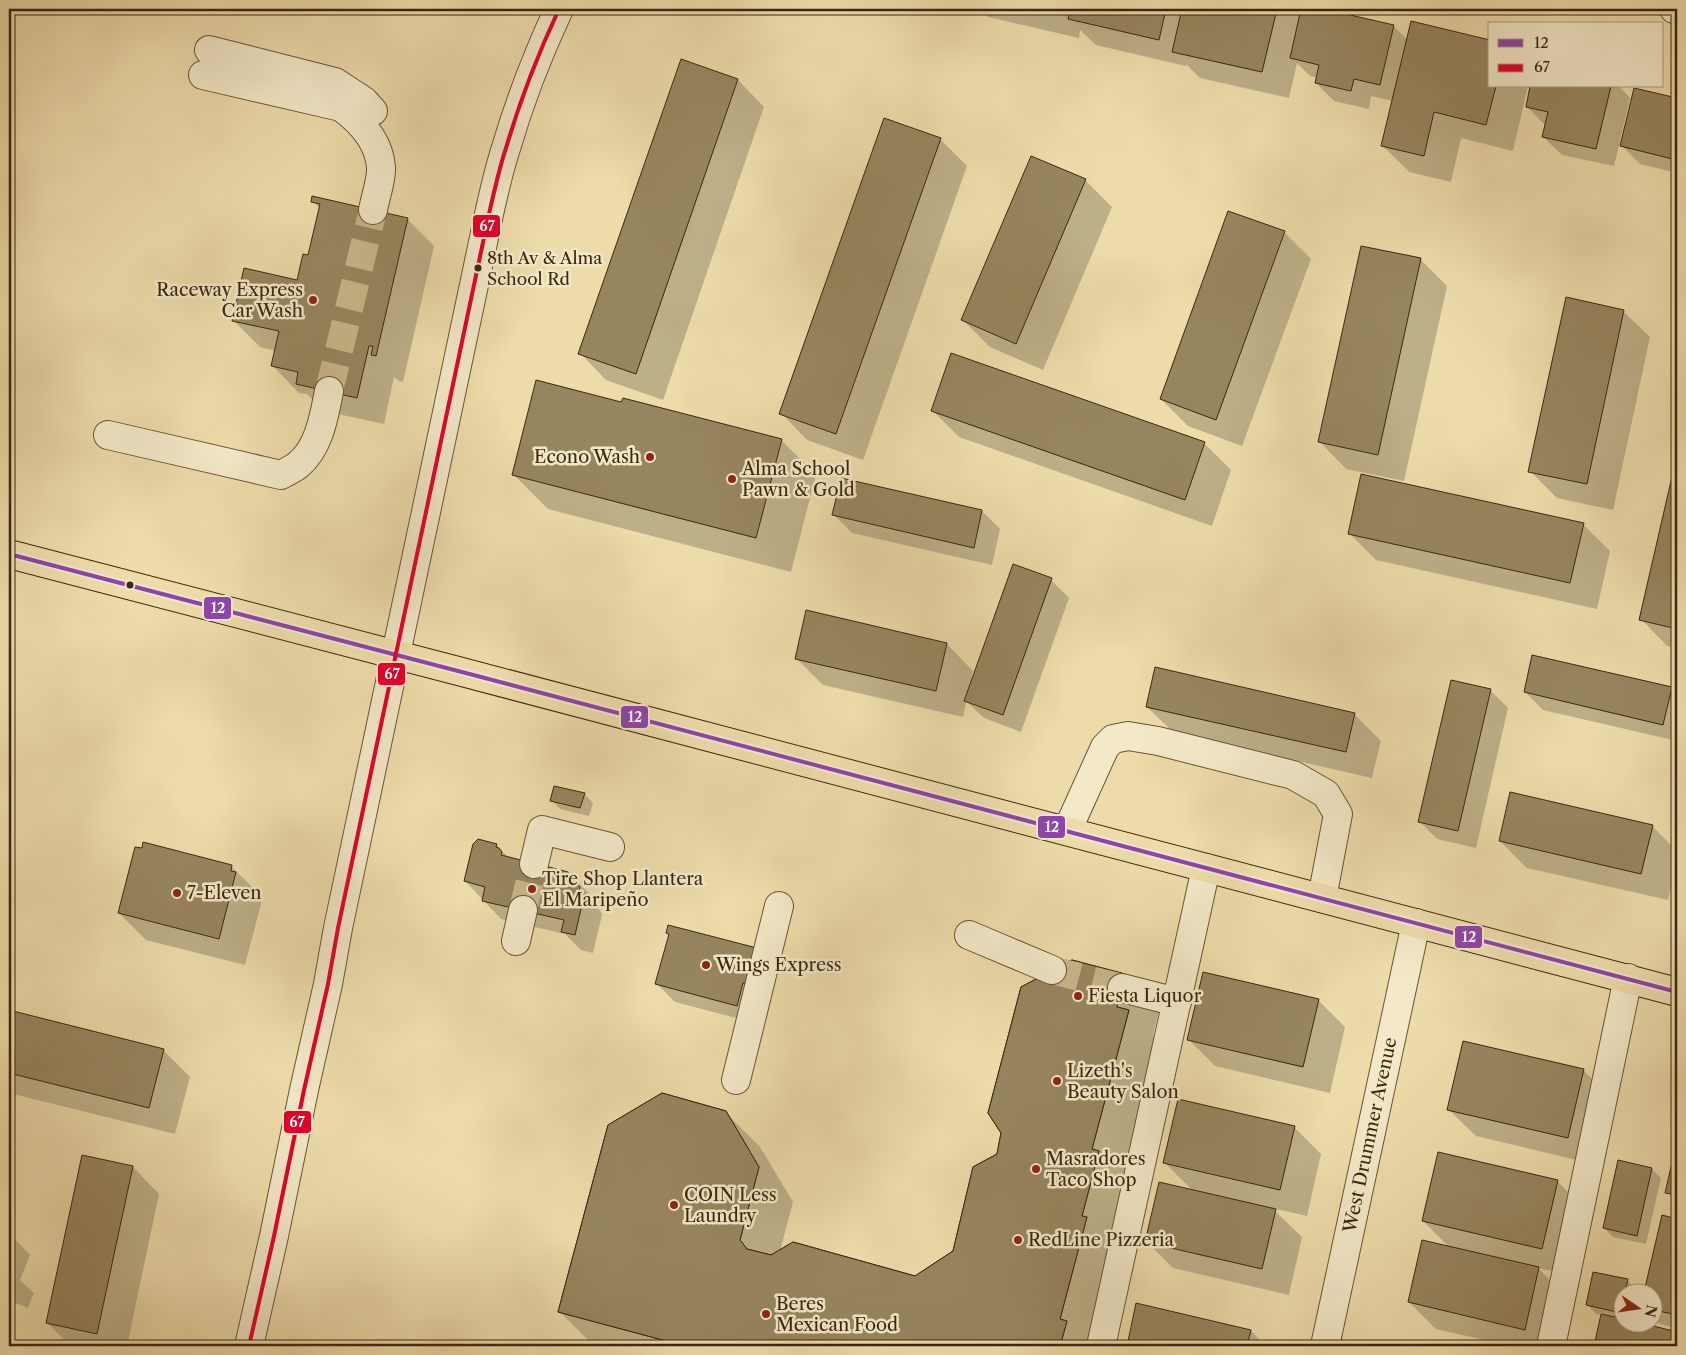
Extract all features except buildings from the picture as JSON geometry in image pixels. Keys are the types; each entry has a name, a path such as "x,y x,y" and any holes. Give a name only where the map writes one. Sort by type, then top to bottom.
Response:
{"main road":[{"path":"9,554 1677,992"}],"street":[{"path":"249,1346 328,984 427,500 489,214 505,148 522,97 559,9"},
{"path":"206,63 341,106 359,120 375,144 382,169 373,210"},
{"path":"108,435 281,475 297,466 308,455 322,426 329,392"},
{"path":"1068,831 1105,747 1114,739 1128,736 1158,741 1293,775 1326,794 1338,814 1322,898"},
{"path":"534,864 542,830 610,847"},
{"path":"1101,1346 1206,868"},
{"path":"736,1080 779,906"},
{"path":"516,941 523,910"},
{"name":"West Drummer Avenue","path":"1325,1346 1416,923"},
{"path":"969,935 1052,970"},
{"path":"1551,1346 1628,978"},
{"path":"1122,988 1177,1002"}],"tunnel":[{"path":"329,391 373,210"},
{"path":"523,910 534,864"},
{"path":"1052,970 1122,988"}],"transit line":[{"name":"67","path":"249,1346 328,984 338,928 493,197 503,156 523,95 559,9"},
{"name":"12","path":"9,554 1677,992"}],"place":[{"name":"8th Av & Alma School Rd","path":"478,268"},
{"name":"Raceway Express Car Wash","path":"313,300"},
{"name":"Econo Wash","path":"650,457"},
{"name":"Alma School Pawn & Gold","path":"732,479"},
{"name":"Tire Shop Llantera El Maripeño","path":"532,889"},
{"name":"7-Eleven","path":"177,893"},
{"name":"Wings Express","path":"706,965"},
{"name":"Fiesta Liquor","path":"1078,996"},
{"name":"Lizeth's Beauty Salon","path":"1057,1081"},
{"name":"Masradores Taco Shop","path":"1036,1169"},
{"name":"COIN Less Laundry","path":"674,1205"},
{"name":"RedLine Pizzeria","path":"1018,1240"},
{"name":"Beres Mexican Food","path":"766,1314"}]}
